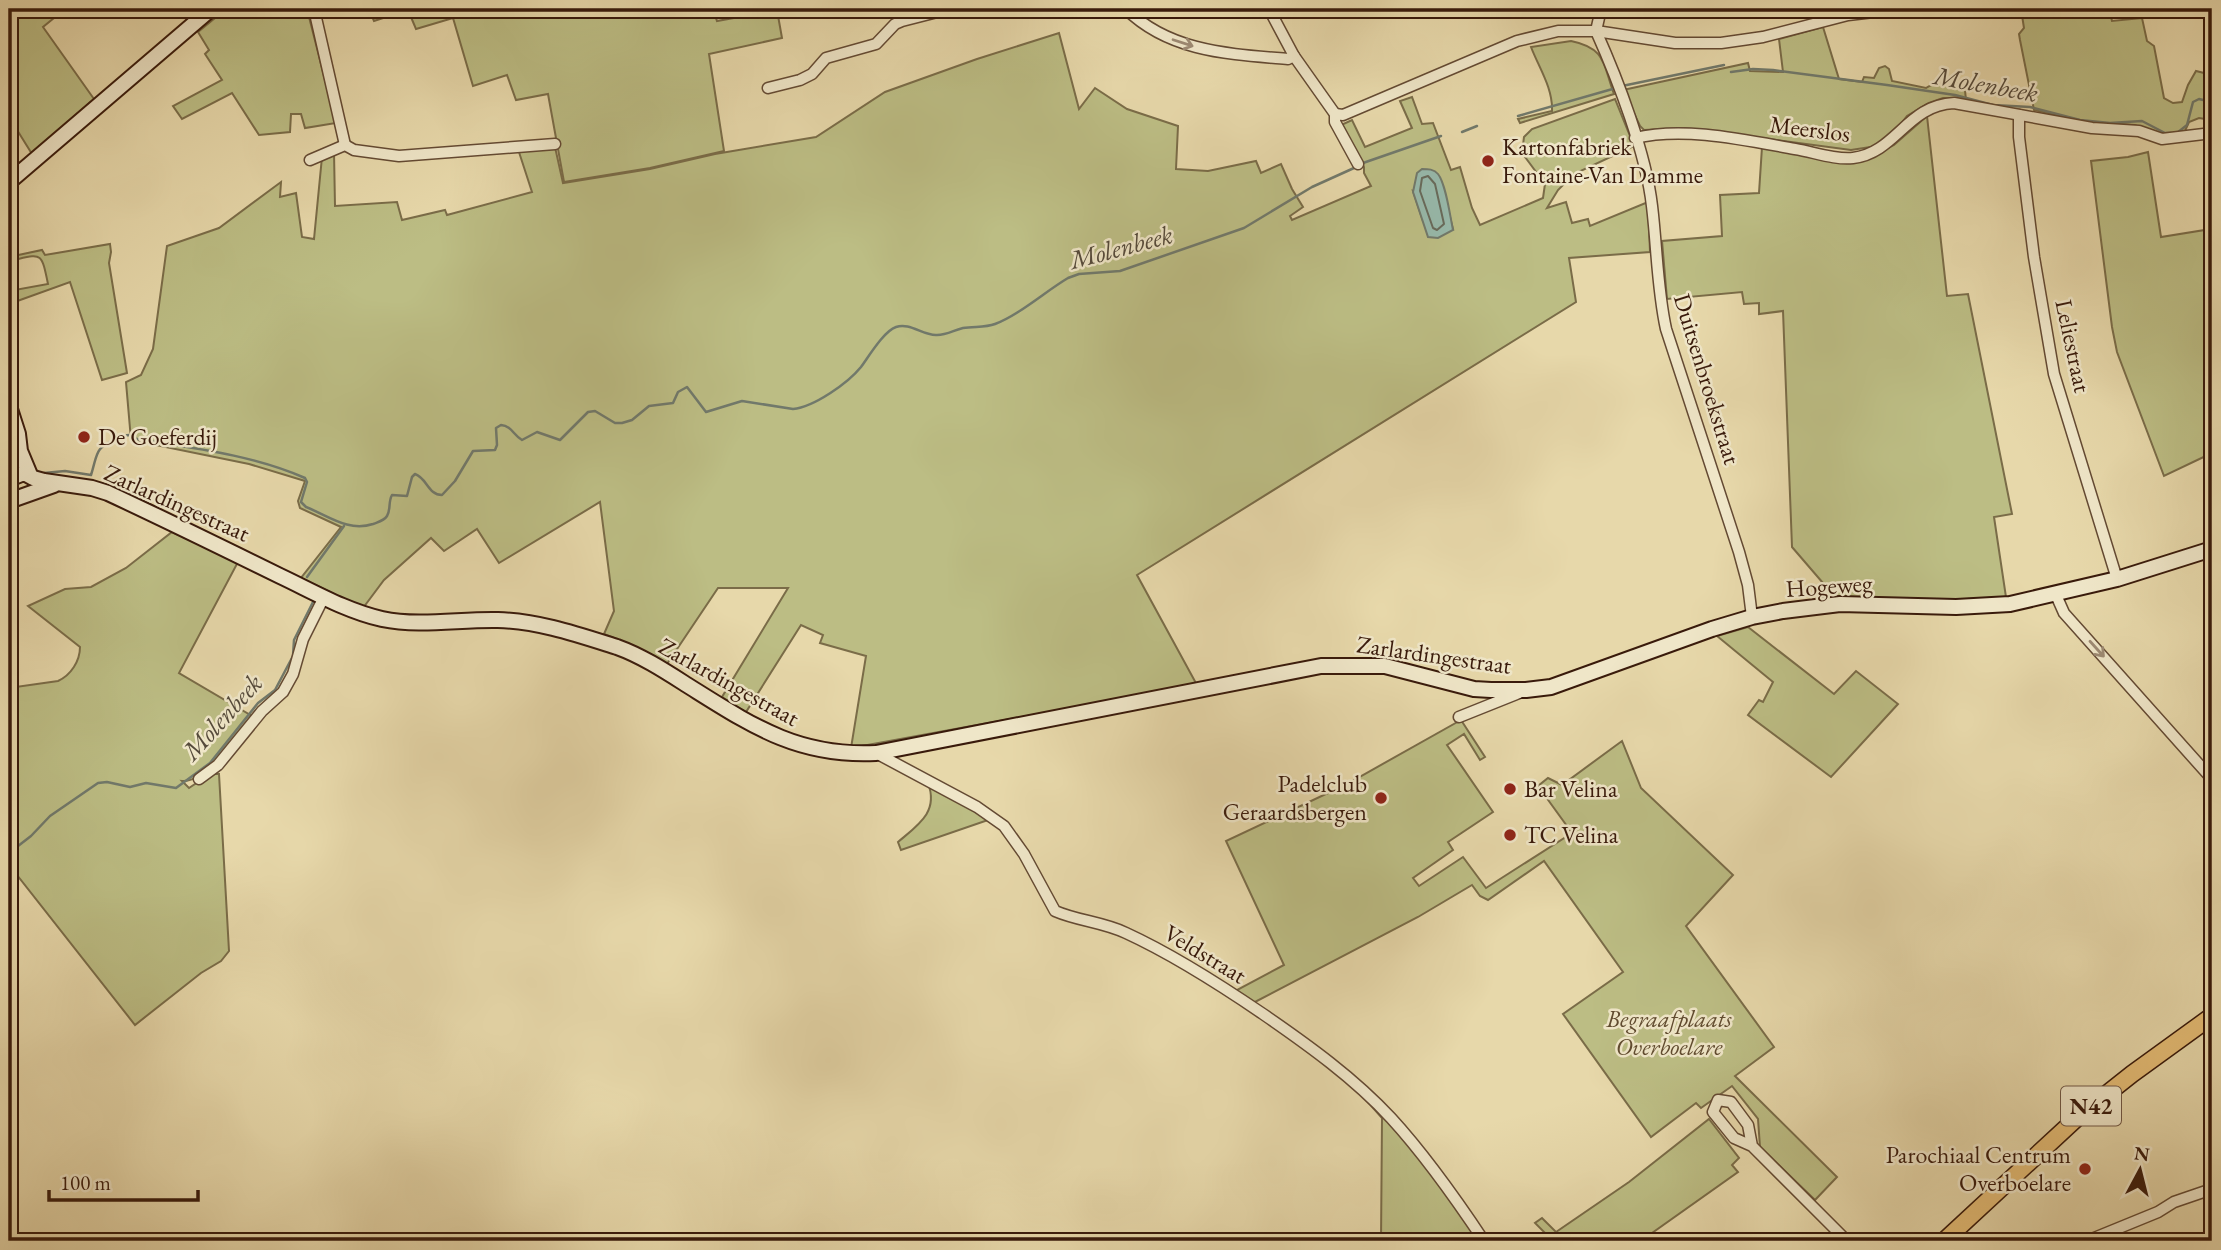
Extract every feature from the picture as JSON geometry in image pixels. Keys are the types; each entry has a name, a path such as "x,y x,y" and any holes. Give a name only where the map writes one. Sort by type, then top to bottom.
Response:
{"main road":[{"name":"N42","path":"1944,1241 2079,1116 2212,1016"},
{"name":"N42","path":"1959,1241 1970,1229 1980,1210"}],"street":[{"path":"9,182 211,9"},
{"path":"314,9 345,145 354,150 399,156 555,144"},
{"path":"768,88 812,74 826,58 876,44 895,24 949,9"},
{"path":"1126,9 1153,31 1194,47 1237,55 1288,59 1294,56"},
{"path":"1269,9 1294,56 1335,114 1335,122 1358,164"},
{"path":"1596,31 1601,9"},
{"path":"1335,114 1343,115 1517,41 1558,31 1596,31 1675,43 1721,43 1763,37 1848,15 1899,9"},
{"name":"Duitsenbroekstraat","path":"1596,31 1644,163 1652,205 1660,304 1739,552 1748,585 1752,617"},
{"name":"Meerslos","path":"1636,138 1662,132 1682,132 1833,157 1854,158 1888,143 1919,114 1941,104 1954,103 2092,128 2127,129 2162,139 2212,134"},
{"name":"Leliestraat","path":"2019,116 2019,137 2034,257 2054,374 2117,579"},
{"path":"310,160 345,145"},
{"path":"9,405 29,485 15,490 12,481 20,451"},
{"name":"Zarlardingestraat","path":"9,500 29,485 58,484 92,488 108,493 361,613 408,622 501,620 568,632 621,649 656,666 738,717 796,745 828,752 876,753 1321,666 1385,666 1474,689 1526,690"},
{"name":"Hogeweg","path":"1459,717 1526,690 1551,687 1752,617 1840,604 1975,607 2010,604 2117,579 2212,550"},
{"path":"2056,595 2064,613 2212,779"},
{"path":"199,779 218,765 262,711 283,692 293,674 303,639 324,597"},
{"name":"Veldstraat","path":"876,753 977,807 1003,825 1024,854 1055,911 1102,923 1171,956 1233,993 1348,1078 1370,1096 1410,1140 1483,1241"},
{"path":"1752,1146 1748,1125 1731,1102 1718,1100 1713,1112 1734,1138 1752,1146 1847,1241"},
{"path":"2087,1241 2158,1212 2174,1202 2212,1189"}],"green space":[{"path":"9,9 65,9 43,27 94,99 32,154 9,117"},
{"path":"226,9 277,9 279,12 307,9 336,123 305,128 301,114 291,114 290,132 259,135 232,93 182,119 173,106 222,80 205,54 209,50 198,32"},
{"path":"369,9 713,9 717,21 777,10 782,38 709,54 724,151 650,168 564,182 548,94 516,100 507,75 473,86 453,18 416,29 408,10 374,21"},
{"path":"2021,9 2109,9 2112,21 2142,18 2147,41 2154,46 2164,98 2173,103 2182,102 2196,71 2212,75 2212,120 2199,118 2189,122 2185,131 2172,136 2153,133 2135,125 2089,122 2034,110 2019,34 2024,28"},
{"path":"1823,27 1839,79 1862,82 1864,77 1874,78 1879,68 1885,66 1889,69 1892,81 1926,88 1935,84 1964,81 1966,100 1943,98 1929,103 1907,116 1893,134 1877,146 1851,150 1685,128 1644,130 1623,90 1748,63 1750,71 1783,72 1779,39"},
{"path":"1059,33 1079,109 1095,88 1127,109 1178,126 1176,169 1208,171 1256,161 1261,173 1281,164 1303,207 1290,216 1292,220 1371,186 1364,167 1339,126 1352,120 1365,147 1412,128 1400,101 1412,97 1422,124 1433,123 1451,170 1460,167 1480,225 1543,198 1545,184 1522,153 1524,137 1532,129 1615,99 1634,146 1574,174 1558,190 1547,208 1566,202 1572,223 1588,219 1590,226 1648,202 1650,252 1569,258 1576,302 1137,575 1197,685 851,748 866,656 820,643 823,635 801,625 746,712 722,697 788,588 718,588 667,664 604,634 614,611 600,502 499,563 477,529 444,551 431,538 384,580 363,608 301,578 341,527 300,508 298,501 305,481 249,464 131,440 126,382 141,375 153,349 167,246 219,228 281,182 280,197 296,193 302,237 314,239 322,157 334,152 335,206 397,202 402,220 445,210 447,215 532,192 518,149 555,147 563,183 816,137 885,92","holes":["1413,191 1447,205 1453,229 1423,221"]},
{"path":"1571,41 1591,48 1602,59 1614,94 1520,123 1518,119 1552,111 1548,86 1531,47"},
{"path":"1927,116 1947,296 1968,294 2012,514 1994,517 2006,597 1948,600 1835,597 1792,547 1783,311 1759,314 1759,303 1744,304 1742,292 1667,299 1662,241 1722,236 1720,195 1759,193 1762,147 1868,158 1894,145"},
{"path":"2148,152 2161,237 2211,229 2212,237 2212,453 2164,476 2117,352 2091,161"},
{"path":"110,244 109,263 127,373 102,380 70,282 9,304 9,291 48,284 44,265 38,257 9,261 9,257 42,250 45,255"},
{"path":"172,532 238,562 179,673 252,716 211,766 192,780 182,781 189,788 210,774 219,774 229,951 221,961 201,973 135,1025 13,870 9,872 9,682 16,687 58,681 71,671 78,657 80,647 28,606 65,589 91,587 126,568"},
{"path":"1748,627 1834,694 1856,671 1898,704 1831,777 1748,715 1759,700 1763,702 1773,682 1717,636"},
{"name":"Begraafplaats Overboelare","path":"1461,720 1485,757 1480,760 1464,734 1447,745 1493,812 1448,842 1453,850 1413,878 1419,886 1463,857 1486,888 1572,833 1538,786 1548,778 1562,785 1622,741 1641,788 1733,875 1686,926 1774,1047 1735,1076 1837,1177 1815,1200 1760,1147 1758,1119 1732,1086 1701,1108 1696,1103 1651,1137 1563,1014 1623,972 1544,861 1488,900 1480,896 1472,885 1418,917 1253,1003 1235,991 1284,965 1226,841 1347,784"},
{"path":"928,783 991,819 901,850 898,842 919,824 929,810 931,793"},
{"path":"1371,1099 1412,1144 1481,1241 1381,1241 1382,1118 1367,1101"},
{"path":"1709,1119 1739,1158 1732,1165 1738,1172 1645,1238 1647,1241 1553,1241 1535,1223 1542,1218 1556,1232 1629,1182"}],"water":[{"path":"1422,169 1433,170 1438,174 1447,200 1453,230 1438,238 1428,237 1413,192 1417,173"}],"waterway":[{"name":"Molenbeek","path":"1622,86 1724,65"},
{"name":"Molenbeek","path":"1731,72 1773,70 1887,85 1955,95 1993,105 2030,107 2080,120 2110,123 2142,121 2165,133 2171,133"},
{"name":"Molenbeek","path":"1518,116 1616,88"},
{"name":"Molenbeek","path":"2177,133 2187,125 2193,102 2199,99 2212,102"},
{"name":"Molenbeek","path":"1462,132 1477,126"},
{"name":"Molenbeek","path":"1363,163 1441,136"},
{"name":"Molenbeek","path":"44,473 65,471 91,475 96,456 101,449 110,442 129,435 137,439 244,458 285,470 305,478 307,482 301,502 306,507 347,525 373,524 387,516 392,495 407,496 415,474 434,492 442,495 455,481 473,451 495,450 496,428 501,425 508,427 522,440 537,432 560,440 588,412 595,411 615,423 622,423 632,420 649,406 673,403 678,392 687,387 706,412 742,401 793,409 811,404 848,380 891,329 906,326 937,335 995,324 1023,309 1068,278 1079,274 1120,271 1244,228 1312,187 1354,168"},
{"name":"Molenbeek","path":"307,577 344,526"},
{"name":"Molenbeek","path":"9,853 31,836 50,816 98,783 107,782 130,787 146,783 176,788 210,763 258,703 275,690 293,656 294,640 313,602"}],"place":[{"name":"Kartonfabriek Fontaine-Van Damme","path":"1488,161"},
{"name":"De Goeferdij","path":"84,437"},
{"name":"Bar Velina","path":"1510,789"},
{"name":"Padelclub Geraardsbergen","path":"1381,798"},
{"name":"TC Velina","path":"1510,835"},
{"name":"Parochiaal Centrum Overboelare","path":"2085,1169"}]}
